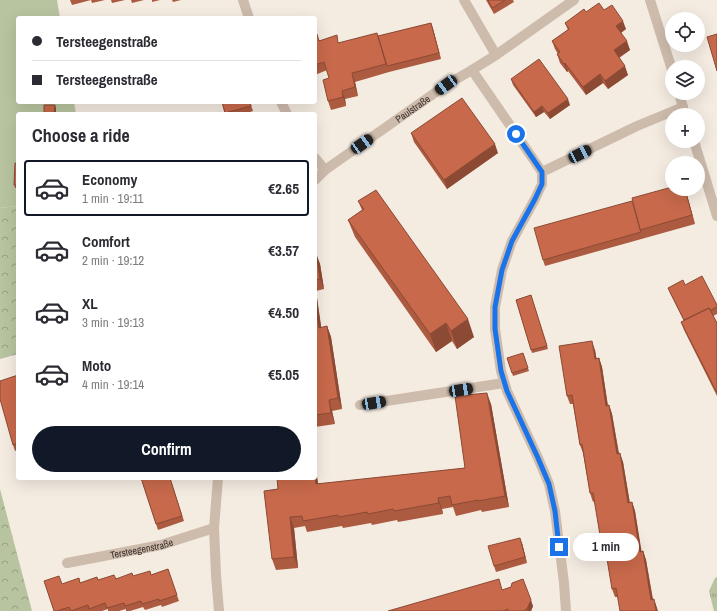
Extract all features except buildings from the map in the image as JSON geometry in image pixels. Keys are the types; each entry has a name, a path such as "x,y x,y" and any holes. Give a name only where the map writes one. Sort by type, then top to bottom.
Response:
{"street":[{"path":"243,0 247,16"},
{"path":"464,0 496,55"},
{"name":"Paulstraße","path":"325,170 446,85 496,55 574,0"},
{"path":"650,0 669,60"},
{"path":"472,70 542,172 542,184 512,241 502,270 495,307 495,329 504,383 549,484 555,511 566,611"},
{"path":"542,172 637,126 665,117"},
{"path":"696,148 717,216"},
{"path":"317,160 325,170 317,178"},
{"path":"360,405 504,383"},
{"path":"218,480 214,528 219,611"},
{"name":"Tersteegenstraße","path":"67,563 161,545 214,528"}],"green space":[{"path":"0,0 57,0 60,16 16,16 16,104 74,104 76,112 16,112 16,206 0,208"},
{"path":"16,206 16,355 0,359 0,208"},
{"path":"0,489 32,611 0,611"},
{"path":"717,577 717,611 714,611 709,591 715,578"}],"route":[{"path":"516,134 542,172 542,184 512,241 502,270 495,307 496,345 507,391 549,484 555,511 559,547"}]}
